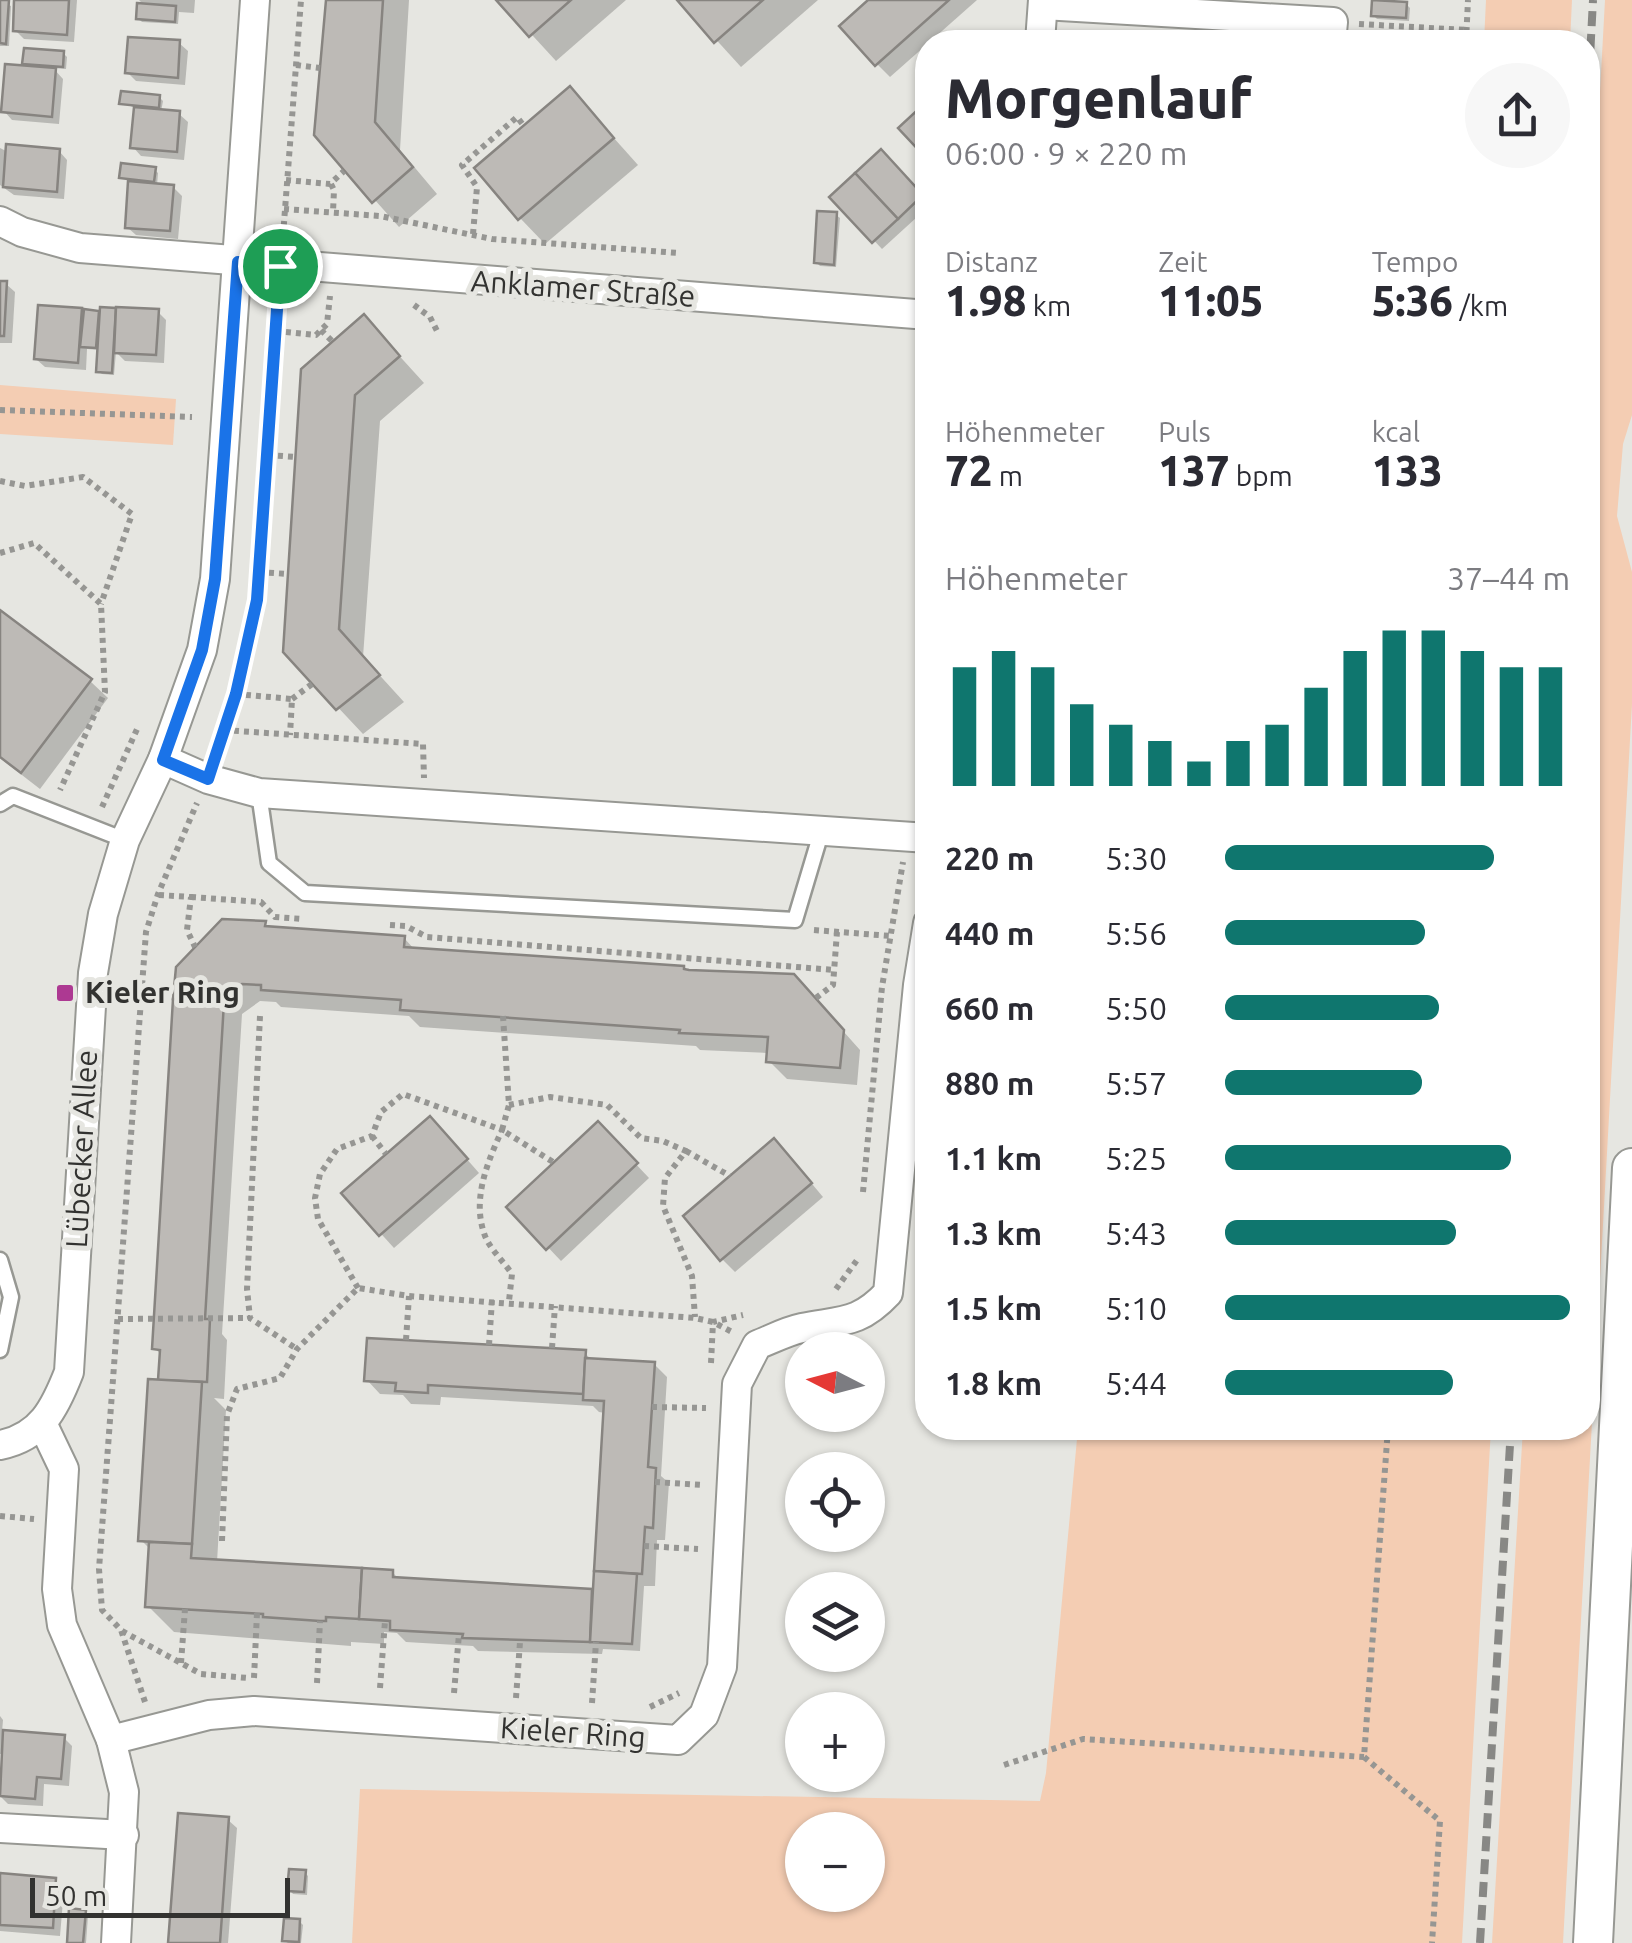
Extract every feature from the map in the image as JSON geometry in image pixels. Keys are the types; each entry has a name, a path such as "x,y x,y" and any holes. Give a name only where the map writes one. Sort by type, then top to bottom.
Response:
{"main road":[{"path":"1594,1943 1627,1345 1632,1168"}],"street":[{"name":"Lübecker Allee","path":"43,1425 57,1404 69,1372 93,974 103,914 125,840 163,760 202,650 215,579 255,0"},
{"path":"1041,30 1043,2 1333,22"},
{"name":"Anklamer Straße","path":"0,220 22,232 80,248 915,315"},
{"path":"163,760 208,779 259,793 915,838"},
{"path":"757,1345 797,1329 852,1321 870,1313 888,1293 915,1035"},
{"name":"Kieler Ring","path":"111,1740 210,1715 254,1711 678,1740 704,1715 722,1667 738,1384 757,1345"},
{"path":"0,1445 16,1442 43,1425 64,1469 57,1589 62,1625 111,1740 124,1792 116,1943"},
{"path":"0,1828 124,1834"}],"lane":[{"path":"0,786 6,800 51,810 125,840"},
{"path":"259,793 269,863 304,893 795,920 821,833"},
{"path":"0,1260 11,1297 0,1350"}],"path":[{"path":"270,1679 201,1674 121,1630 102,1610 99,1568 146,932 158,894 208,779 236,694 257,600 301,0"},
{"path":"1333,22 1467,30 1468,0"},
{"path":"296,65 320,68"},
{"path":"473,234 477,188 462,166 516,117 524,126"},
{"path":"286,180 330,184 344,172"},
{"path":"330,184 334,190 332,212"},
{"path":"284,209 380,216 473,234 678,253"},
{"path":"276,332 316,334 327,324 330,294"},
{"path":"321,330 332,342"},
{"path":"191,436 194,398"},
{"path":"0,410 192,418"},
{"path":"268,455 295,457"},
{"path":"0,481 24,486 83,477 132,514 101,604 105,692 51,810"},
{"path":"0,553 34,543 101,604"},
{"path":"260,572 288,574"},
{"path":"236,694 292,699 312,684"},
{"path":"290,735 292,699"},
{"path":"92,826 139,726"},
{"path":"224,730 423,744 424,805"},
{"path":"862,1204 889,936 915,845"},
{"path":"158,894 261,902 275,917 312,920"},
{"path":"190,897 187,930 195,946"},
{"path":"795,920 816,931 889,936 915,932"},
{"path":"387,925 406,926 427,937 834,970"},
{"path":"816,998 833,985 836,932"},
{"path":"250,1318 247,1289 260,1016"},
{"path":"503,1016 509,1105 483,1173 482,1200 484,1234 512,1274 509,1301"},
{"path":"358,1288 318,1219 315,1198 320,1174 337,1149 372,1136 381,1112 404,1094 502,1130 553,1162"},
{"path":"509,1105 550,1098 608,1105 641,1138 663,1141 730,1176"},
{"path":"372,1136 386,1154"},
{"path":"686,1151 665,1178 664,1206 692,1276 694,1318"},
{"path":"828,1294 841,1286 857,1263 858,1244"},
{"path":"358,1288 409,1296 694,1318 713,1322 757,1345"},
{"path":"222,1540 227,1414 237,1388 280,1378 296,1349 358,1288"},
{"path":"406,1340 409,1296"},
{"path":"489,1345 492,1300"},
{"path":"552,1348 555,1306"},
{"path":"713,1322 745,1315"},
{"path":"118,1319 250,1318 296,1349"},
{"path":"710,1374 713,1322"},
{"path":"706,1428 709,1391"},
{"path":"652,1407 708,1408"},
{"path":"1364,1757 1387,1440"},
{"path":"702,1501 704,1466"},
{"path":"655,1482 703,1485"},
{"path":"698,1567 700,1533"},
{"path":"644,1546 699,1548"},
{"path":"181,1663 185,1609"},
{"path":"254,1678 257,1613"},
{"path":"316,1683 320,1620"},
{"path":"380,1688 384,1621"},
{"path":"121,1630 153,1727"},
{"path":"454,1693 458,1634"},
{"path":"516,1698 520,1642"},
{"path":"592,1704 596,1642"},
{"path":"649,1708 679,1692 685,1676"},
{"path":"301,1682 332,1684"},
{"path":"364,1686 398,1689"},
{"path":"436,1692 470,1694"},
{"path":"500,1697 535,1699"},
{"path":"573,1702 611,1705"},
{"path":"1004,1765 1083,1740 1364,1757 1440,1821 1432,1943"}],"shaded area":[{"path":"1486,0 1572,0 1571,30 1485,30"},
{"path":"1605,0 1632,0 1632,415 1623,444 1617,516 1632,572 1632,704 1600,1279 1600,92"},
{"path":"0,385 176,399 173,445 0,434"},
{"path":"1077,1440 1490,1440 1462,1943 352,1943 360,1789 1040,1801 1046,1773"},
{"path":"1522,1440 1591,1440 1563,1943 1492,1943"}],"building":[{"path":"0,0 9,0 6,44 0,43"},
{"path":"14,0 69,0 67,35 13,31"},
{"path":"326,0 383,0 375,122 413,167 372,203 314,135"},
{"path":"496,0 571,0 529,37"},
{"path":"677,0 763,0 714,43"},
{"path":"868,0 949,0 875,66 839,26"},
{"path":"1372,0 1407,2 1406,18 1371,16"},
{"path":"137,3 176,6 175,22 136,19"},
{"path":"128,37 180,40 178,78 125,73"},
{"path":"24,48 64,51 63,67 22,64"},
{"path":"5,64 56,68 52,117 1,112"},
{"path":"570,86 614,138 518,220 474,168"},
{"path":"121,91 160,95 159,108 119,104"},
{"path":"134,107 180,111 177,152 130,148"},
{"path":"915,112 915,146 898,128"},
{"path":"6,144 60,149 57,192 3,187"},
{"path":"881,149 915,186 915,203 898,219 855,173"},
{"path":"121,163 156,167 154,182 119,178"},
{"path":"855,173 898,219 872,243 829,197"},
{"path":"128,181 174,185 170,231 125,228"},
{"path":"817,211 837,212 834,265 814,263"},
{"path":"0,281 7,281 4,336 0,336"},
{"path":"38,305 82,308 78,363 34,359"},
{"path":"100,307 116,308 112,373 96,372"},
{"path":"116,307 159,309 156,355 114,353"},
{"path":"84,309 99,311 96,348 80,347"},
{"path":"364,314 400,356 355,395 339,629 380,675 336,710 283,652 301,369"},
{"path":"0,610 92,679 21,773 0,757"},
{"path":"222,919 405,936 404,947 684,966 689,970 794,974 844,1030 840,1068 766,1062 768,1037 400,1010 401,1000 261,990 261,985 242,984 225,996 224,1002 173,999 176,967"},
{"path":"173,999 224,1002 205,1319 210,1319 207,1382 158,1380 160,1350 152,1349"},
{"path":"430,1116 468,1159 379,1236 341,1193"},
{"path":"598,1121 638,1163 546,1250 506,1207"},
{"path":"774,1138 812,1183 720,1261 683,1216"},
{"path":"367,1338 586,1350 583,1394 428,1385 428,1393 395,1391 396,1383 364,1381"},
{"path":"585,1358 655,1362 648,1467 656,1468 653,1528 645,1527 642,1574 594,1571 604,1401 583,1400"},
{"path":"148,1379 202,1382 192,1544 138,1541"},
{"path":"149,1542 192,1544 191,1558 362,1568 359,1619 326,1617 326,1621 320,1621 145,1607"},
{"path":"362,1568 393,1570 393,1577 592,1589 590,1642 462,1638 463,1634 390,1630 390,1621 359,1619"},
{"path":"594,1571 637,1574 632,1644 590,1642"},
{"path":"3,1730 65,1735 61,1779 37,1777 35,1799 0,1796"},
{"path":"178,1813 229,1817 220,1943 168,1943"},
{"path":"289,1869 306,1870 304,1892 287,1891"},
{"path":"0,1873 56,1878 53,1928 0,1925"},
{"path":"69,1908 86,1910 83,1943 67,1943"},
{"path":"284,1918 300,1919 299,1942 282,1941"}],"railway":[{"path":"1591,30 1593,0"},
{"path":"1480,1943 1510,1440"}],"place":[{"name":"Kieler Ring","path":"65,993"}],"route":[{"path":"238,262 280,266 257,600 236,694 208,779 163,760 202,650 215,579 238,262"}]}
